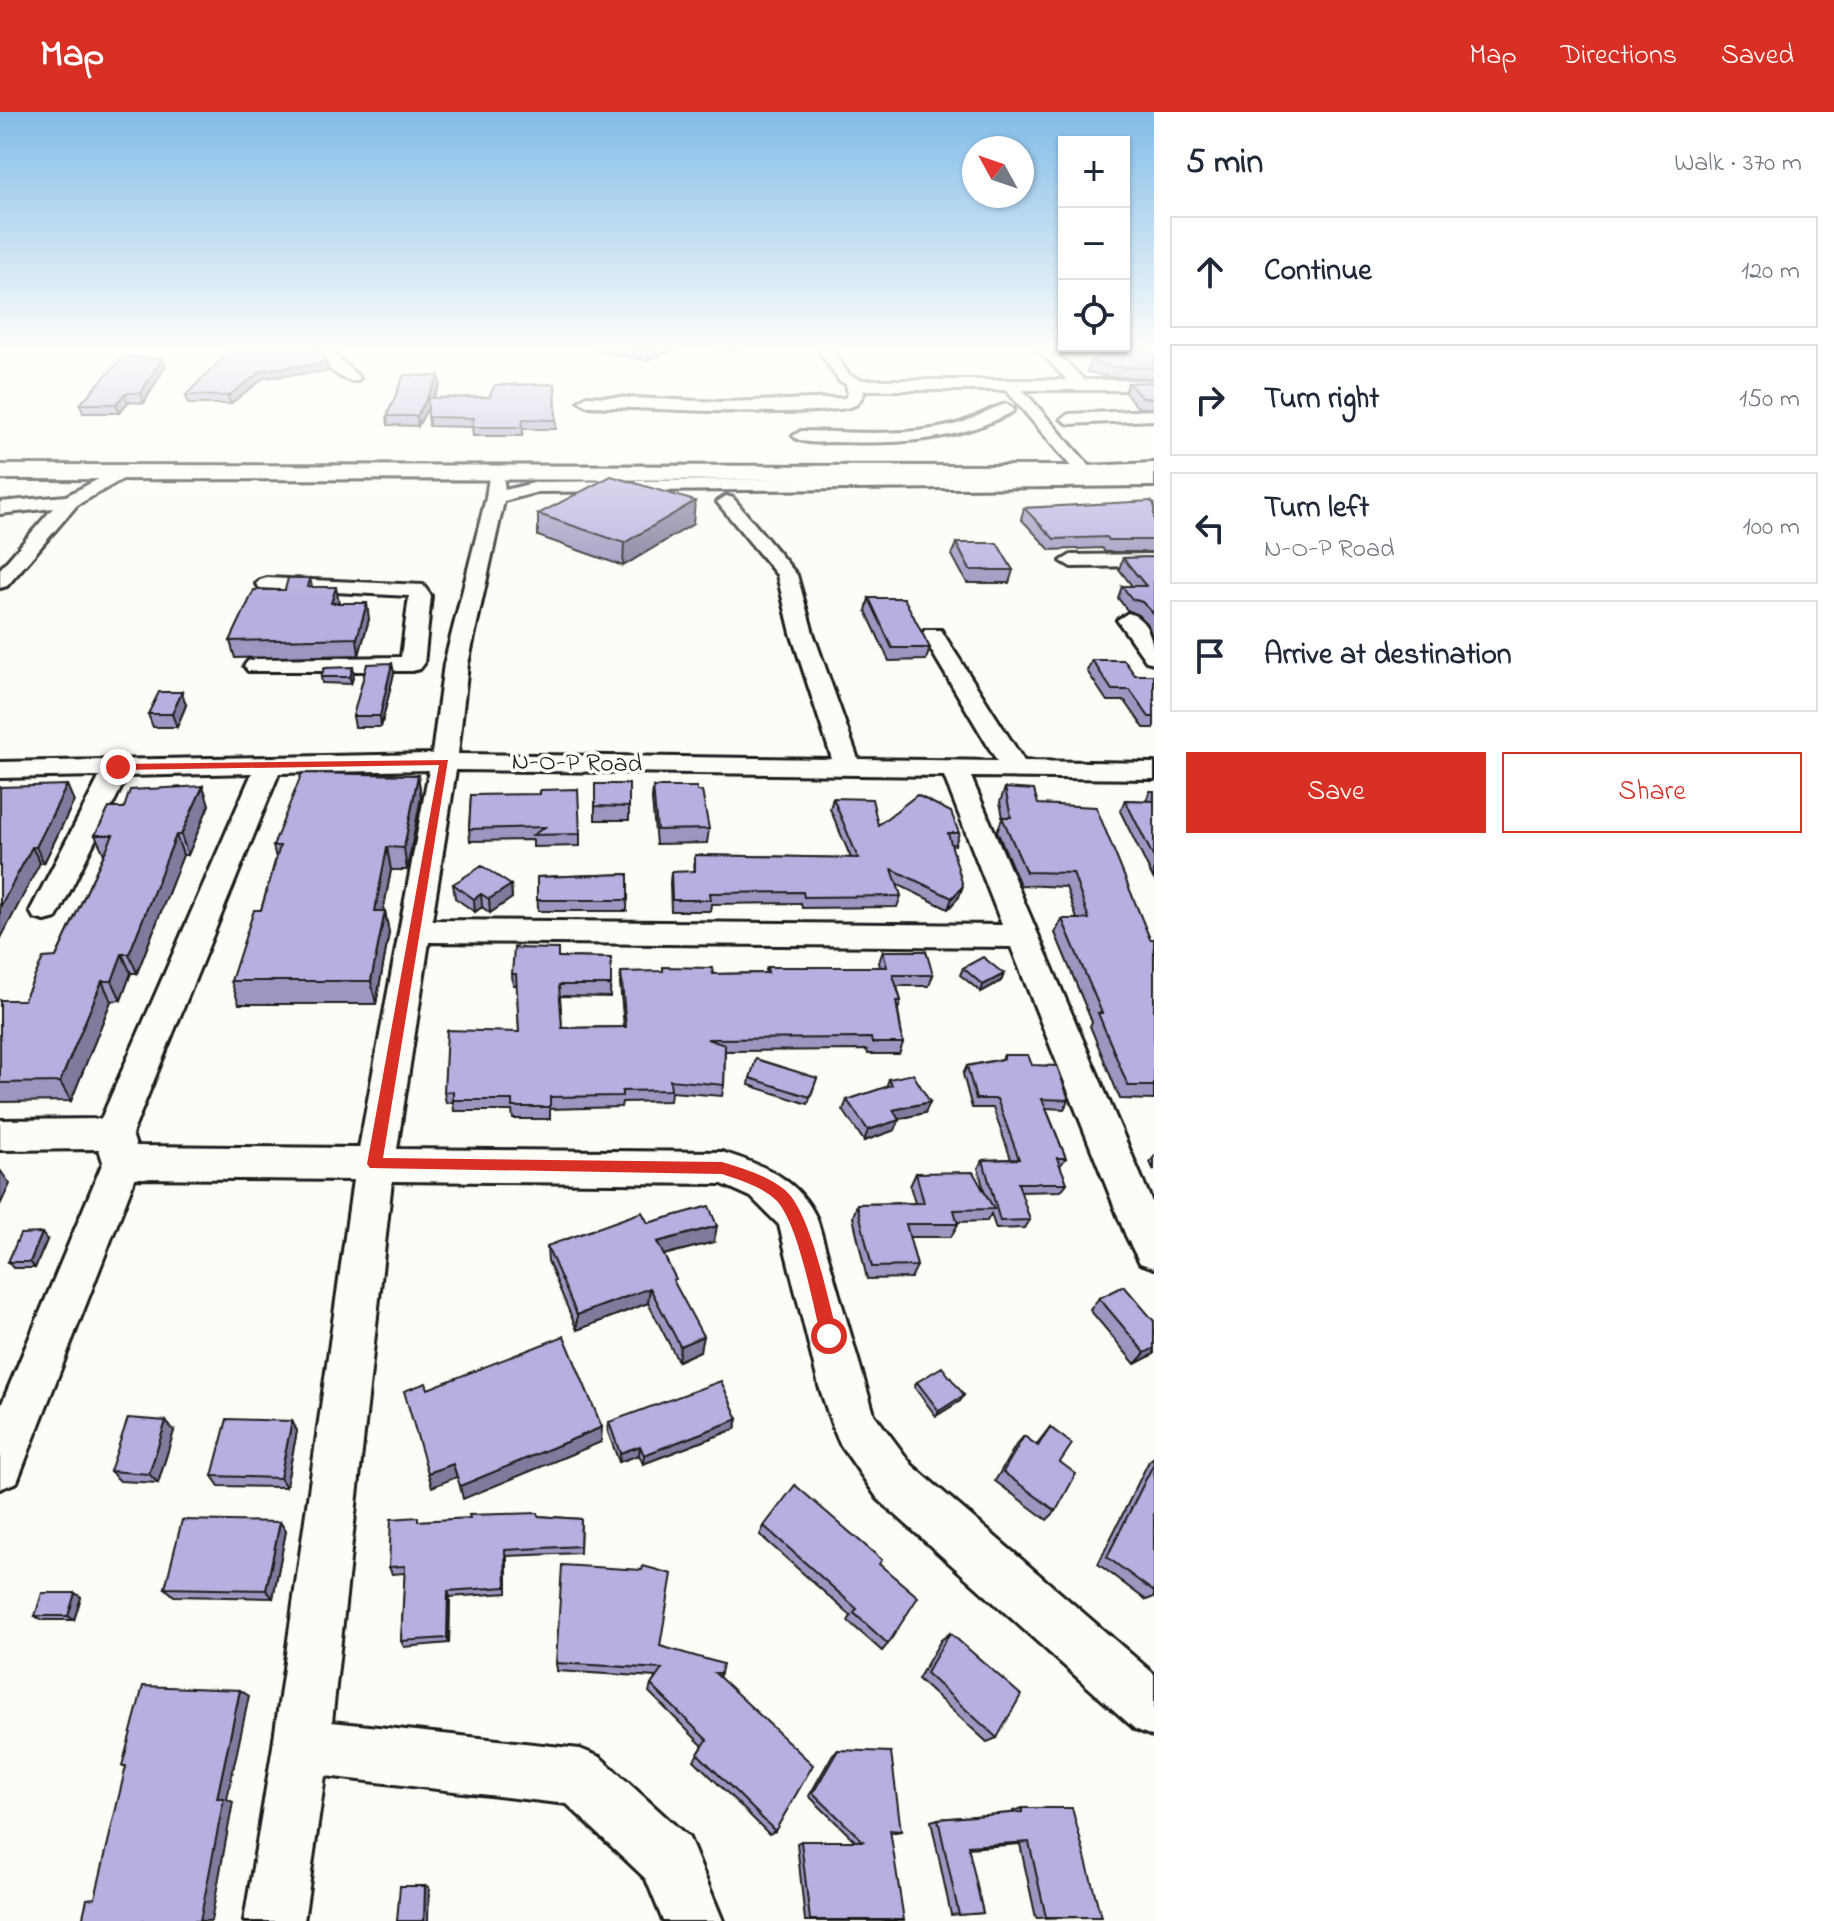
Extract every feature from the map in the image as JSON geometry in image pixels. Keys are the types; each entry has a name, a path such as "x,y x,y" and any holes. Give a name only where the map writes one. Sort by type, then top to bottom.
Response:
{"main road":[{"path":"0,472 1086,473 1154,470"}],"street":[{"path":"801,436 866,437 920,433"},
{"path":"1051,433 1086,473"},
{"path":"0,582 11,557 70,501 122,472"},
{"path":"274,1921 301,1746 375,1164 444,762 456,664 495,498 496,473"},
{"path":"495,498 538,487 1154,481"},
{"path":"0,508 70,501"},
{"path":"726,502 787,575 802,633 848,768"},
{"path":"1071,561 1154,560"},
{"path":"267,584 415,590 420,596 412,664"},
{"path":"1128,620 1154,656"},
{"path":"933,635 1016,770"},
{"path":"256,666 456,664"},
{"name":"N-O-P Road","path":"4,775 118,767 444,762 1154,771"},
{"path":"0,1465 118,1148 269,765"},
{"path":"45,911 118,767"},
{"path":"954,769 1154,1250"},
{"path":"413,931 1021,936"},
{"path":"0,1135 118,1148 375,1164 722,1168 754,1179 781,1195 797,1219 841,1386 856,1428 895,1482 1154,1710"},
{"path":"301,1746 580,1777 668,1859 693,1921"}],"building":[{"path":"611,476 695,501 624,543 538,514"},
{"path":"1151,501 1154,504 1154,540 1109,540 1107,537 1054,539 1024,508"},
{"path":"956,543 997,543 1013,570 970,570"},
{"path":"1154,557 1154,614 1142,602 1132,599 1122,586 1146,586 1123,558"},
{"path":"288,578 310,578 308,587 336,587 331,603 367,603 357,638 230,641 254,590 285,590"},
{"path":"869,598 904,598 930,648 892,648"},
{"path":"1092,660 1124,660 1135,675 1154,675 1154,717 1149,717 1130,690 1112,690"},
{"path":"392,663 380,716 353,716 367,664"},
{"path":"353,667 350,677 321,677 324,668"},
{"path":"159,692 182,692 172,714 148,714"},
{"path":"302,773 418,775 404,848 387,847 375,911 385,911 371,981 231,981 254,910 261,910 280,846 273,846"},
{"path":"595,784 629,784 629,807 595,806"},
{"path":"67,785 36,847 32,847 0,907 0,787"},
{"path":"203,786 181,835 176,835 129,954 122,954 112,981 102,981 60,1082 0,1083 0,1000 24,1000 43,958 56,957 113,835 95,835 109,808 124,808 130,790"},
{"path":"653,787 697,787 697,791 702,791 709,829 657,830"},
{"path":"1005,788 1034,790 1038,804 1096,807 1150,939 1154,939 1154,1086 1128,1086 1098,1013 1102,1013 1062,919 1089,919 1073,873 1026,872 1002,817 1011,817"},
{"path":"578,789 580,834 533,835 545,827 469,829 471,795 540,794 540,790"},
{"path":"917,795 951,812 959,833 948,833 963,886 952,898 892,869 901,896 804,897 803,892 710,893 711,900 672,900 671,872 695,871 695,855 858,858 833,798 872,799 878,825"},
{"path":"1125,800 1154,801 1154,858"},
{"path":"482,866 511,885 489,899 481,894 474,899 453,884"},
{"path":"628,874 628,900 537,900 537,877"},
{"path":"514,948 558,949 558,957 611,958 611,985 559,985 562,1028 626,1027 621,972 663,971 663,967 712,968 713,974 768,973 767,967 887,967 883,951 926,951 933,975 893,975 901,1001 896,1001 903,1043 872,1043 871,1038 707,1039 725,1045 724,1085 670,1080 671,1090 622,1091 622,1096 550,1097 550,1107 512,1107 512,1100 453,1100 453,1091 444,1092 447,1030 519,1032 516,974 512,974"},
{"path":"983,957 1004,974 983,985 963,968"},
{"path":"1004,1055 1028,1055 1032,1065 1057,1066 1069,1100 1042,1099 1066,1158 1057,1158 1067,1183 1018,1183 1030,1220 1000,1221 983,1160 1019,1159 997,1099 976,1099 967,1066 1004,1059"},
{"path":"756,1059 817,1078 810,1097 750,1078"},
{"path":"913,1074 930,1102 893,1110 899,1120 868,1130 847,1100 892,1085 889,1079"},
{"path":"973,1172 994,1209 954,1210 958,1224 906,1224 917,1266 872,1267 857,1204 924,1203 916,1173"},
{"path":"709,1206 717,1226 657,1242 703,1336 680,1346 650,1288 577,1315 547,1246 642,1212 648,1223"},
{"path":"42,1233 30,1262 8,1262 20,1234"},
{"path":"1124,1286 1154,1321 1154,1348 1145,1353 1099,1298"},
{"path":"564,1336 602,1427 460,1486 453,1464 428,1473 404,1391 426,1383 428,1389"},
{"path":"942,1367 964,1395 939,1411 917,1382"},
{"path":"721,1381 738,1419 644,1455 640,1446 620,1453 609,1422"},
{"path":"128,1418 166,1421 149,1474 110,1471"},
{"path":"227,1419 292,1421 280,1478 212,1476"},
{"path":"1050,1427 1072,1444 1060,1462 1076,1474 1056,1511 1003,1472 1024,1436 1038,1446"},
{"path":"1154,1463 1154,1592 1107,1557"},
{"path":"795,1485 882,1560 879,1564 918,1597 888,1644 854,1613 857,1609 764,1526"},
{"path":"538,1513 538,1516 581,1519 580,1546 505,1550 506,1587 448,1591 447,1638 401,1641 405,1566 389,1567 391,1519 418,1517 418,1521 470,1518 469,1515"},
{"path":"182,1520 280,1522 266,1590 165,1588"},
{"path":"562,1565 642,1570 643,1566 672,1574 660,1646 723,1664 721,1673 715,1673 813,1765 775,1831 698,1754 707,1740 651,1685 662,1669 556,1663"},
{"path":"42,1593 75,1593 68,1616 35,1616"},
{"path":"950,1633 1021,1695 997,1738 926,1673"},
{"path":"143,1686 240,1690 217,1798 224,1798 200,1921 82,1921 87,1899 95,1898 126,1766 122,1766"},
{"path":"838,1750 891,1752 901,1831 890,1830 904,1920 810,1920 801,1841 863,1841 813,1793"},
{"path":"1022,1808 1072,1808 1101,1917 1046,1917 1029,1842 968,1846 983,1913 959,1915 938,1819 1022,1812"},
{"path":"400,1886 425,1886 424,1921 397,1921"}],"route":[{"path":"118,767 444,762 375,1164 722,1168 754,1179 781,1195 797,1219 829,1336"}]}
